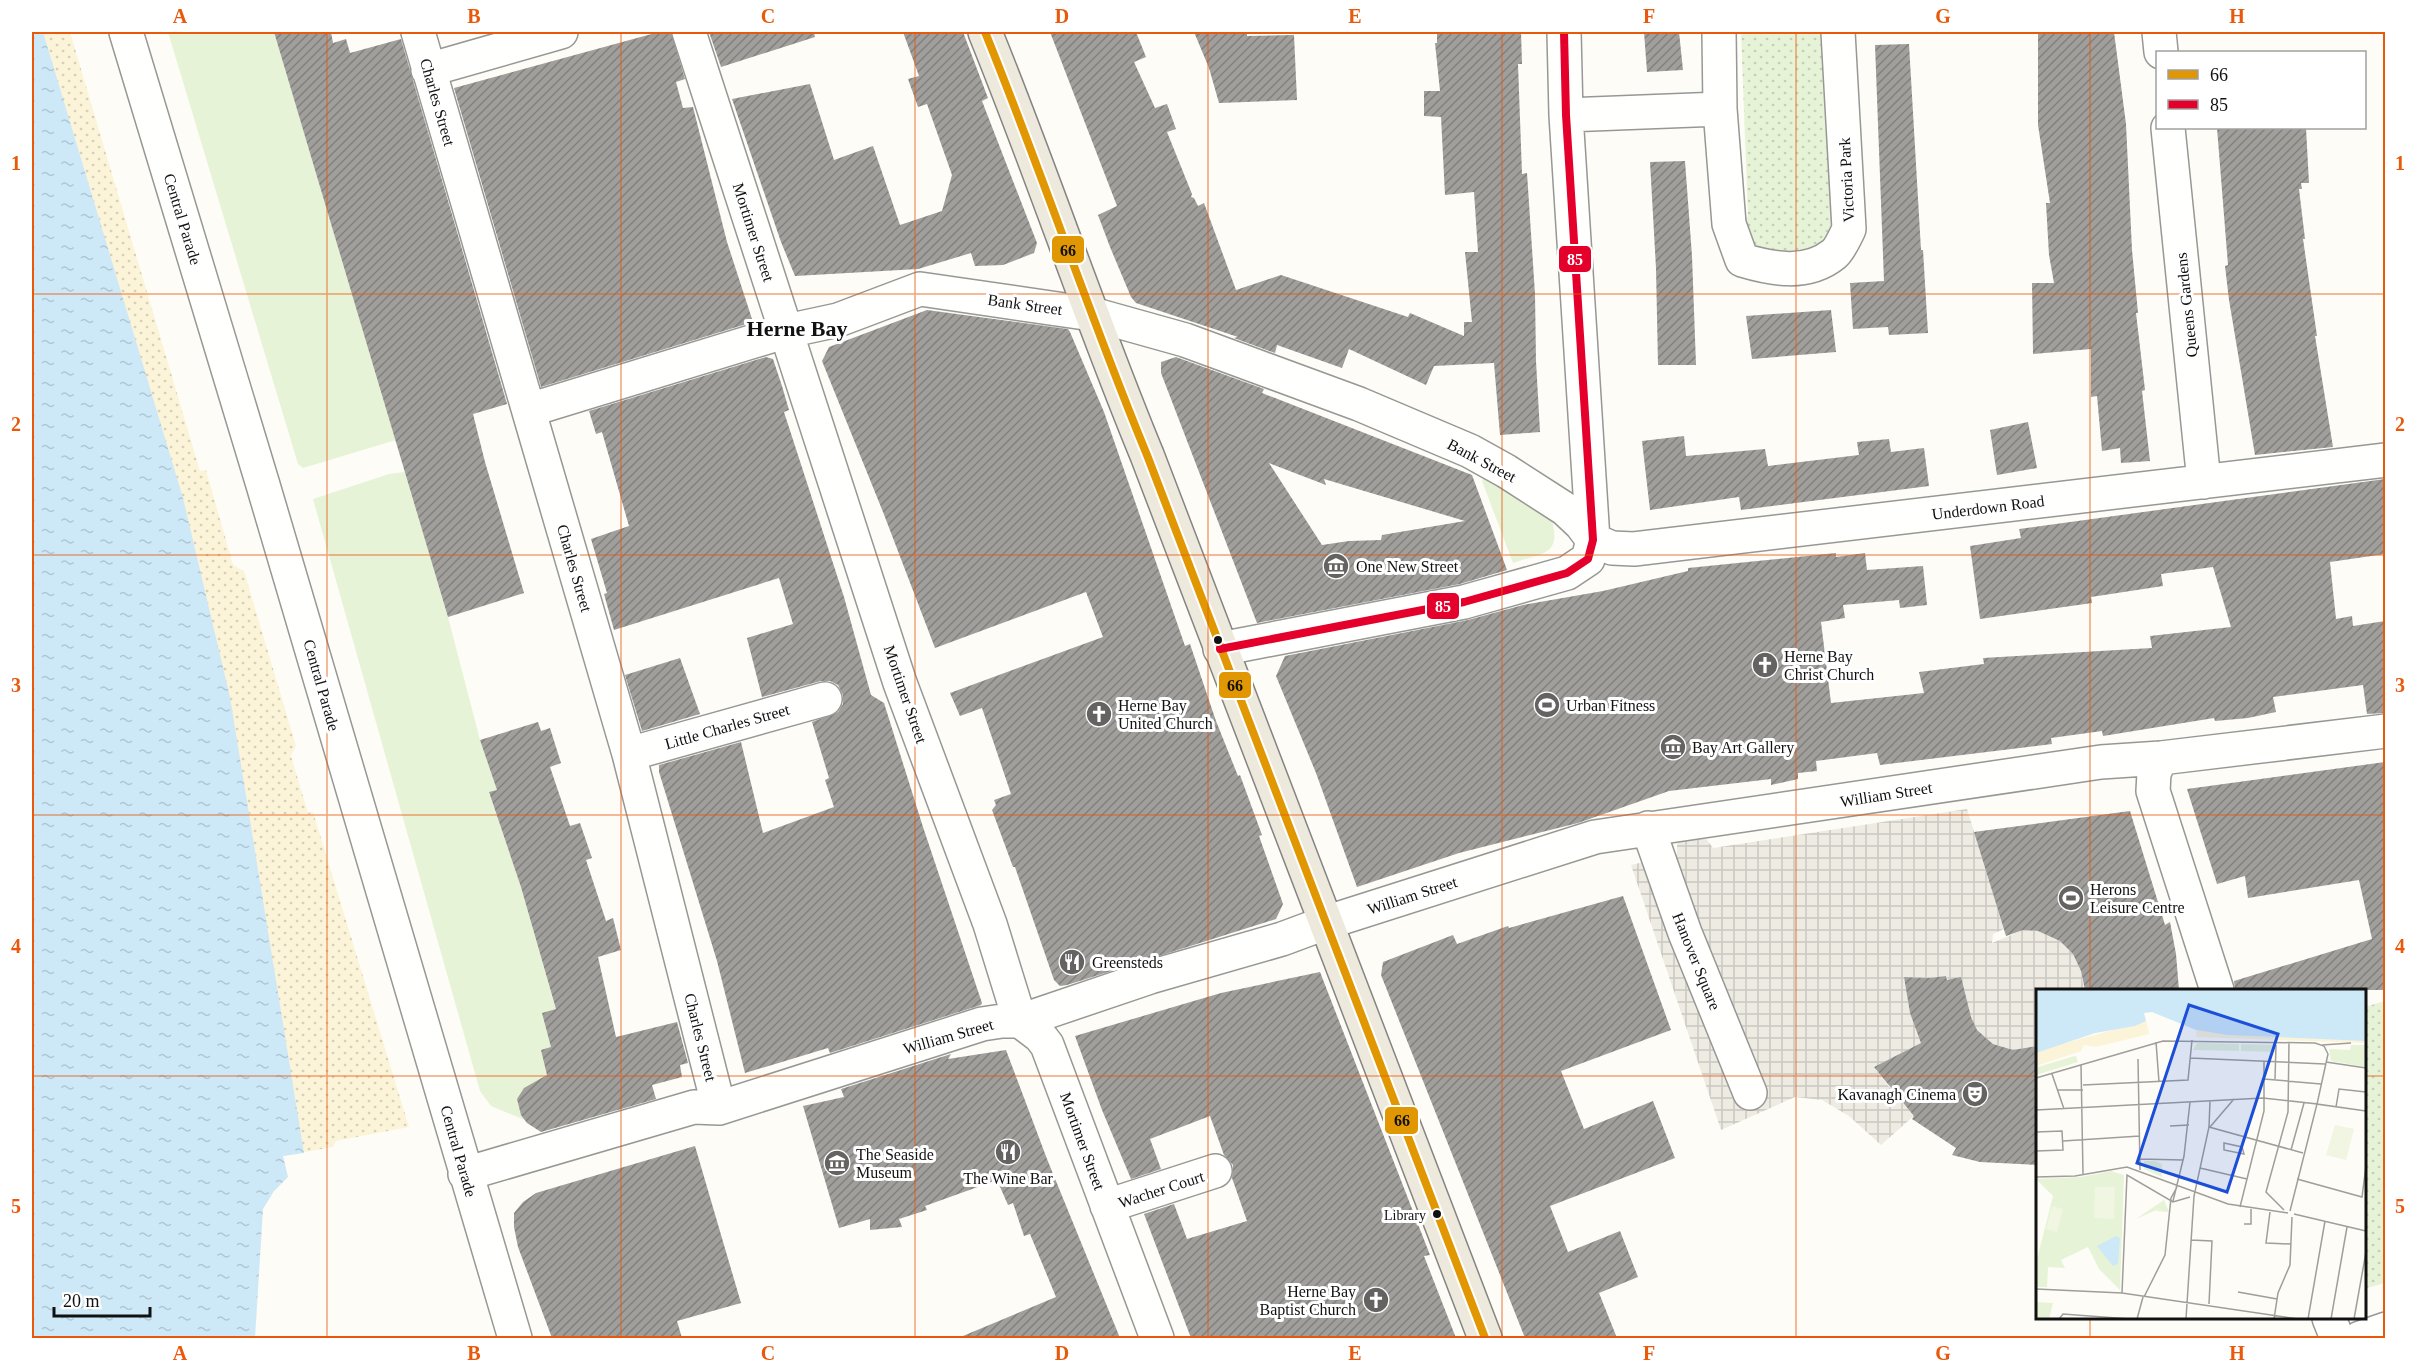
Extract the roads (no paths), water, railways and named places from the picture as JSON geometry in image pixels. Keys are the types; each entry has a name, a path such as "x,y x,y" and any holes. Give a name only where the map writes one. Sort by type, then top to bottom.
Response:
{"main road":[{"path":"985,32 1485,1338"}],"street":[{"name":"Central Parade","path":"126,32 263,485 515,1338"},
{"name":"Charles Street","path":"418,32 629,754 719,1108"},
{"path":"428,70 561,32"},
{"name":"Mortimer Street","path":"689,32 900,682 990,924 1020,1021 1040,1036 1047,1045 1157,1338"},
{"path":"1220,649 1464,602 1567,573 1588,559 1593,540 1566,115 1564,32"},
{"name":"Victoria Park","path":"1719,32 1720,109 1729,224 1742,260 1769,268 1809,268 1835,253 1849,230 1838,32"},
{"path":"2159,32 2161,51"},
{"path":"1566,115 1720,109"},
{"name":"Queens Gardens","path":"2168,129 2204,482"},
{"name":"Bank Street","path":"529,410 787,331 838,320 920,289 1092,314 1185,340 1359,404 1470,451 1565,509 1581,524 1593,540"},
{"name":"Underdown Road","path":"1593,540 1612,548 1634,549 2385,460"},
{"name":"Little Charles Street","path":"629,754 825,699"},
{"name":"William Street","path":"465,1174 694,1107 719,1108 982,1024 1002,1020 1020,1021 1150,977 1282,939 1325,923 1595,837 2101,762 2161,758 2385,731"},
{"path":"2161,758 2154,773 2153,791 2217,989"},
{"name":"Hanover Square","path":"1648,828 1685,933 1750,1093"},
{"name":"Wacher Court","path":"1107,1206 1215,1171"},
{"path":"2330,1319 2337,1338"},
{"path":"2360,1338 2385,1329"}],"water":[{"path":"32,32 43,32 183,498 230,697 304,1153 283,1156 288,1177 274,1191 263,1209 255,1338 32,1338"}],"place":[{"name":"One New Street","path":"1336,566"},
{"name":"Herne Bay Christ Church","path":"1765,665"},
{"name":"Urban Fitness","path":"1547,705"},
{"name":"Herne Bay United Church","path":"1099,714"},
{"name":"Bay Art Gallery","path":"1673,747"},
{"name":"Herons Leisure Centre","path":"2071,898"},
{"name":"Greensteds","path":"1072,962"},
{"name":"Kavanagh Cinema","path":"1975,1094"},
{"name":"The Wine Bar","path":"1008,1152"},
{"name":"The Seaside Museum","path":"837,1163"},
{"name":"Library","path":"1437,1214"},
{"name":"Herne Bay Baptist Church","path":"1376,1300"}],"district":[{"name":"Herne Bay","path":"797,328"}]}
